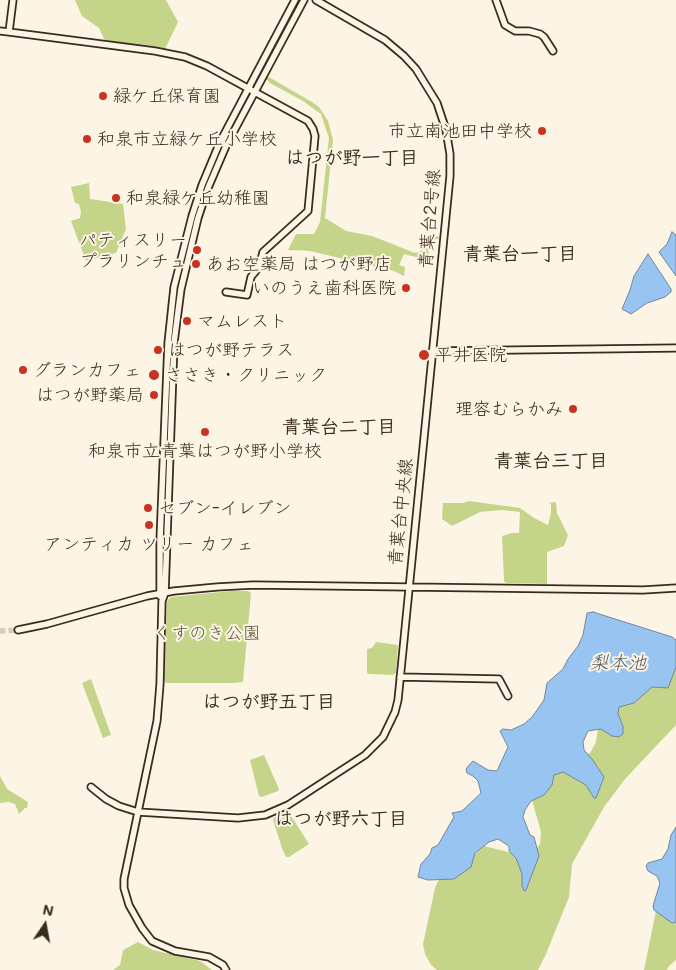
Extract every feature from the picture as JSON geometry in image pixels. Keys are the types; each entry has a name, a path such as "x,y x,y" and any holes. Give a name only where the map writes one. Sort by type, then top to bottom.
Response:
{"street":[{"path":"9,32 13,0"},
{"path":"226,970 223,965 209,957 174,951 152,941 129,905 124,888 124,879 157,721 160,684 168,343 174,287 192,216 202,185 220,142 247,88 296,0"},
{"path":"162,594 174,350 181,289 198,218 208,188 226,146 254,91 304,0"},
{"name":"青葉台2号線","path":"316,0 378,36 404,56 430,89 442,116 448,142 450,176 432,351"},
{"path":"496,0 505,25 515,31 529,31 540,34 553,51"},
{"path":"0,31 176,55 207,66 308,121 315,136 308,209 263,252 259,267 251,277 247,295 226,292"},
{"path":"432,351 676,348"},
{"name":"青葉台中央線","path":"91,787 120,806 138,812 238,818 254,817 277,811 365,756 376,746 383,737 395,712 400,677 432,351"},
{"path":"18,630 162,594 217,587 643,590 676,588"},
{"path":"400,677 499,679 508,696"}],"green space":[{"path":"75,0 166,0 178,22 165,49 105,41 99,28 82,16"},
{"path":"267,76 319,107 328,121 333,140 325,218 346,231 372,236 415,253 420,252 433,235 439,237 428,248 429,256 420,258 404,254 399,265 405,267 404,276 394,271 310,251 288,250 296,234 314,234 320,222 329,138 321,114 303,101 270,83 266,79"},
{"path":"89,183 90,199 123,204 126,229 116,253 86,261 71,221 80,218 81,212 79,204 75,203 71,187"},
{"path":"469,501 520,508 548,525 551,513 551,504 549,503 556,502 557,513 568,535 564,546 547,552 547,584 506,583 504,581 502,536 519,533 520,512 502,510 480,512 452,526 442,519 443,503 463,503"},
{"name":"くすのき公園","path":"248,591 251,593 243,682 166,683 164,680 167,601 171,597"},
{"path":"376,642 398,645 396,673 393,675 367,673 367,649 372,648"},
{"path":"676,648 676,725 625,779 604,807 572,864 569,897 538,970 437,970 431,965 425,954 423,944 435,888 440,877 467,861 484,846 512,853 534,852 540,844 541,832 532,800 536,785 590,753 596,742 598,728 619,694"},
{"path":"91,679 111,735 103,738 82,683"},
{"path":"264,755 279,789 262,797 259,796 250,760"},
{"path":"0,776 7,789 28,802 27,808 19,814 15,804 9,802 0,803"},
{"path":"288,811 309,844 286,857 273,820 275,817"},
{"path":"676,853 676,960 667,970 644,970 657,906"},
{"path":"138,942 153,950 200,961 212,970 113,970 120,965 123,950"}],"water":[{"path":"672,232 676,235 676,276 659,252 667,244"},
{"path":"648,254 671,289 671,292 665,297 647,303 631,314 622,309 634,276"},
{"name":"梨本池","path":"593,612 672,637 676,640 676,667 668,688 652,687 634,703 619,707 618,714 623,726 623,734 619,737 612,736 601,729 588,731 583,742 584,750 604,777 596,798 594,798 586,785 563,772 554,775 552,785 544,795 531,801 523,817 530,835 534,837 539,856 524,891 522,874 516,858 509,851 509,846 498,839 489,842 475,853 471,867 454,879 428,880 418,877 421,864 430,854 432,848 438,845 454,817 452,813 462,811 481,793 478,781 467,773 466,769 473,761 488,770 497,771 508,747 500,731 503,729 511,730 524,724 532,717 544,700 547,683 563,669 578,646 583,635 587,613"},
{"path":"676,827 676,922 672,923 654,910 653,906 660,883 657,876 648,871 646,866 648,863 662,859"}],"tunnel":[{"path":"0,631 18,630"}],"place":[{"name":"緑ケ丘保育園","path":"103,96"},
{"name":"市立南池田中学校","path":"542,131"},
{"name":"和泉市立緑ケ丘小学校","path":"87,139"},
{"name":"和泉緑ケ丘幼稚園","path":"116,198"},
{"name":"パティスリー プラリンチュ","path":"197,250"},
{"name":"あお空薬局 はつが野店","path":"196,264"},
{"name":"いのうえ歯科医院","path":"406,288"},
{"name":"マムレスト","path":"187,321"},
{"name":"はつが野テラス","path":"158,350"},
{"name":"平井医院","path":"424,355"},
{"name":"グランカフェ","path":"23,370"},
{"name":"ささき・クリニック","path":"154,375"},
{"name":"はつが野薬局","path":"154,395"},
{"name":"理容むらかみ","path":"573,409"},
{"name":"和泉市立青葉はつが野小学校","path":"205,432"},
{"name":"セブン-イレブン","path":"148,508"},
{"name":"アンティカ ツリー カフェ","path":"149,525"}],"district":[{"name":"はつが野一丁目","path":"352,158"},
{"name":"青葉台一丁目","path":"520,254"},
{"name":"青葉台二丁目","path":"339,427"},
{"name":"青葉台三丁目","path":"551,461"},
{"name":"はつが野五丁目","path":"269,702"},
{"name":"はつが野六丁目","path":"341,819"}]}
